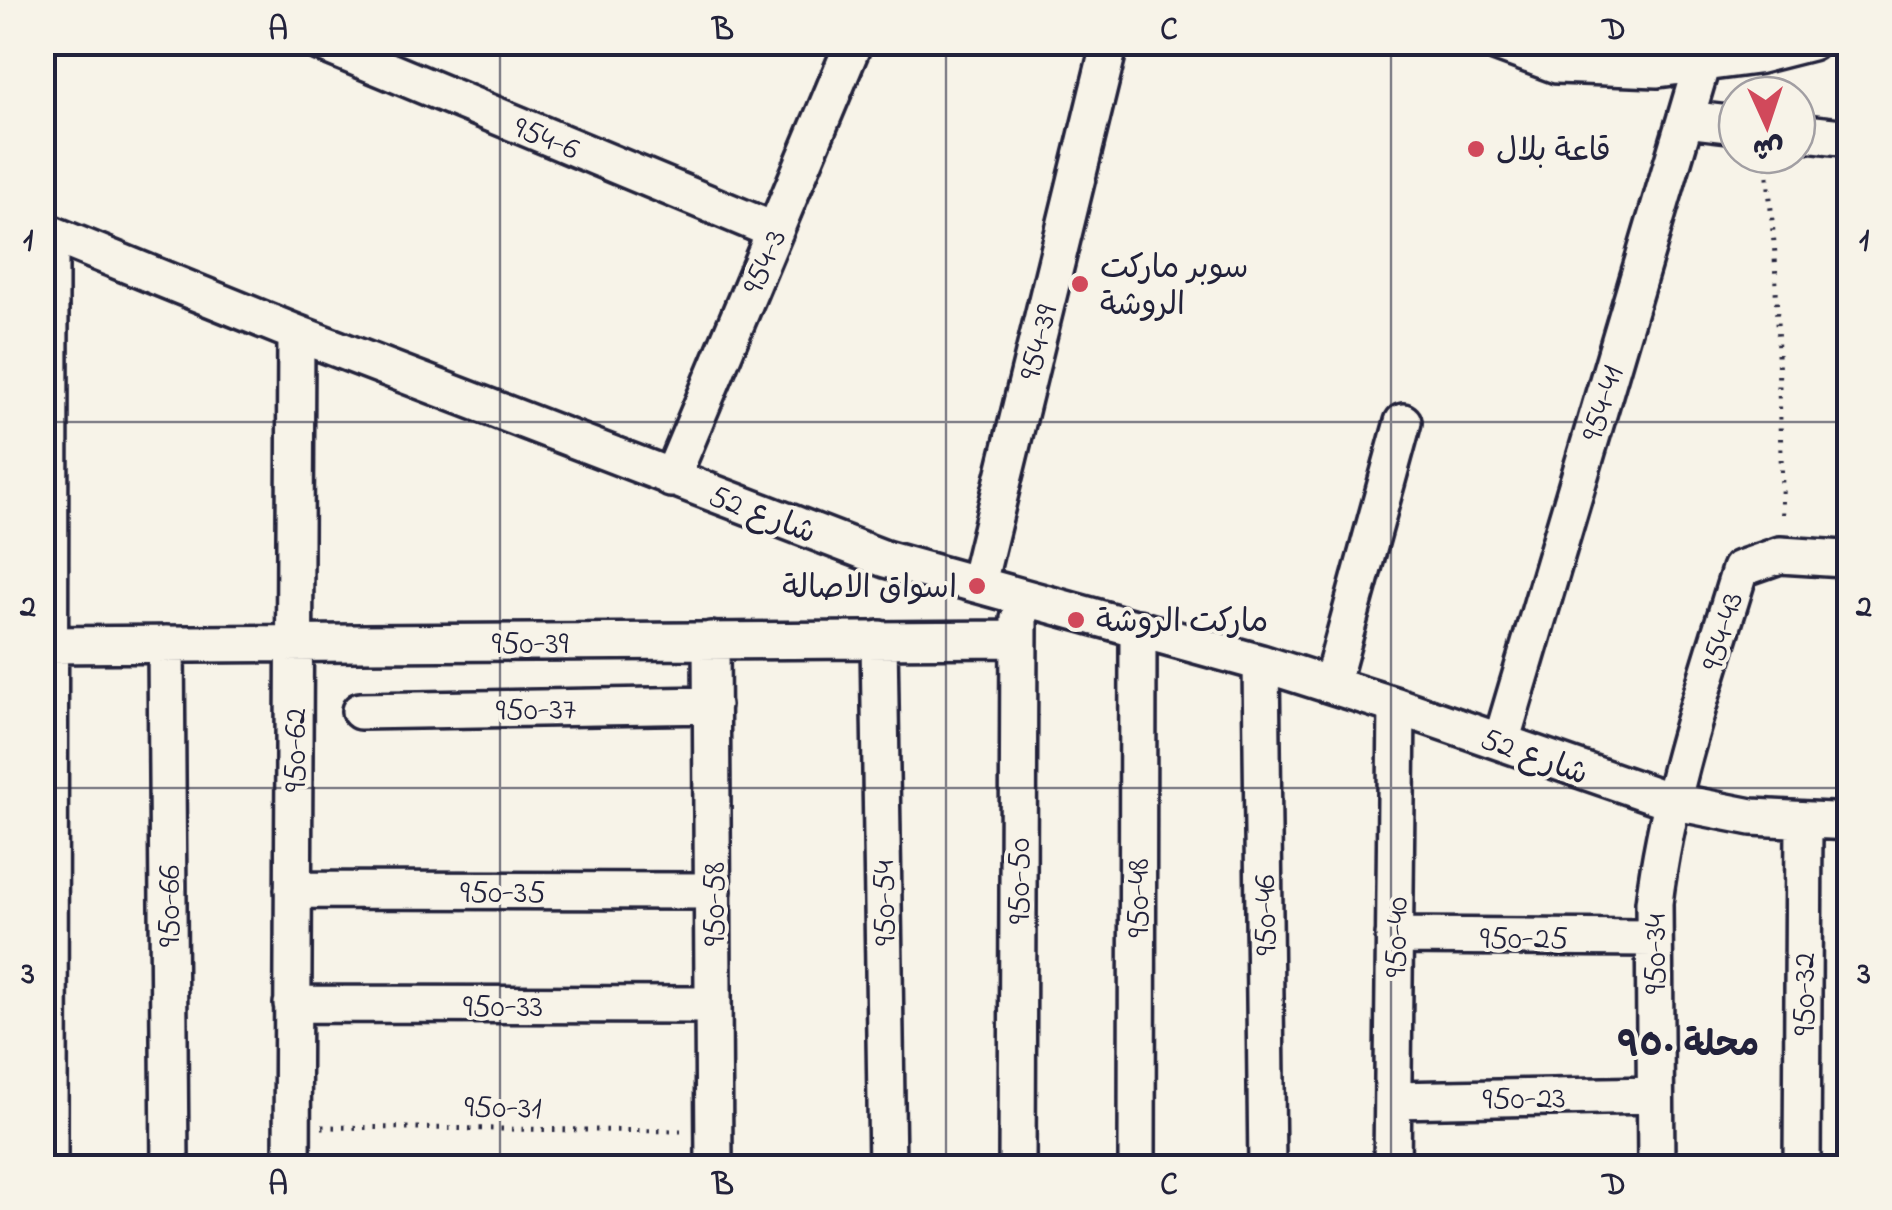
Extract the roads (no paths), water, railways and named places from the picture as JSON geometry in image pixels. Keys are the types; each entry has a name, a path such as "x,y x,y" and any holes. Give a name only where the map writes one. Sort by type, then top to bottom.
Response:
{"street":[{"name":"954-6","path":"318,42 775,231"},
{"name":"954-3","path":"671,478 854,42"},
{"name":"954-39","path":"978,583 1110,42"},
{"path":"1494,42 1557,65 1658,68 1756,56 1811,42"},
{"name":"954-41","path":"1500,742 1702,63"},
{"path":"1686,119 1717,123"},
{"path":"1817,134 1850,138"},
{"name":"شارع 52","path":"46,231 296,333 884,558 1261,662 1671,801 1752,818 1850,822"},
{"path":"46,231 49,1168"},
{"name":"950-62","path":"292,1168 296,333"},
{"path":"1331,685 1402,422"},
{"name":"954-43","path":"1671,801 1740,569 1780,556 1850,562"},
{"name":"950-50","path":"1017,1168 1019,595"},
{"name":"950-48","path":"1137,1168 1138,628"},
{"name":"950-39","path":"46,644 1018,638"},
{"name":"950-54","path":"879,639 887,1168"},
{"name":"950-58","path":"712,640 714,1168"},
{"name":"950-66","path":"166,644 170,1168"},
{"name":"950-46","path":"1261,662 1267,1168"},
{"name":"950-37","path":"360,711 712,704"},
{"name":"950-40","path":"1392,1168 1397,706"},
{"name":"950-34","path":"1656,1168 1654,938 1658,864 1671,801"},
{"name":"950-32","path":"1802,1168 1804,821"},
{"name":"950-35","path":"293,890 712,891"},
{"name":"950-25","path":"1394,936 1654,938"},
{"name":"950-33","path":"292,1004 713,1005"},
{"name":"950-23","path":"1393,1100 1655,1095"}],"place":[{"name":"قاعة بلال","path":"1476,149"},
{"name":"سوبر ماركت الروشة","path":"1080,284"},
{"name":"اسواق الاصالة","path":"977,586"},
{"name":"ماركت الروشة","path":"1076,620"}],"district":[{"name":"محلة ٩٥٠","path":"1688,1043"}]}
